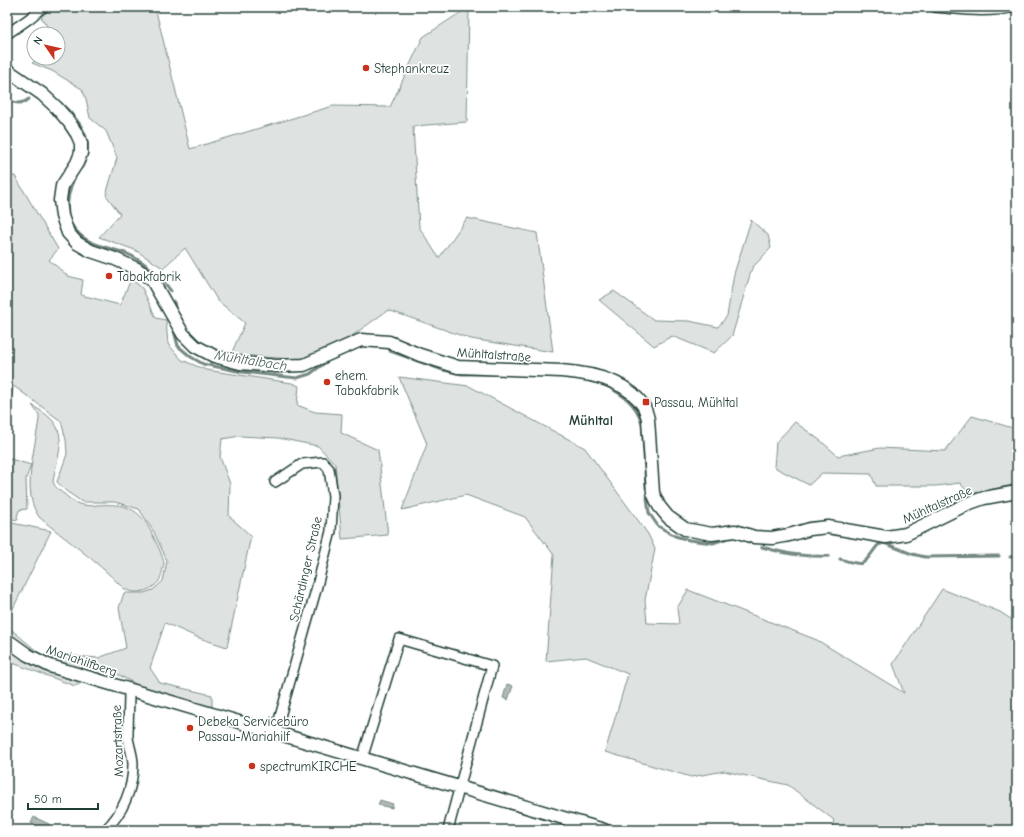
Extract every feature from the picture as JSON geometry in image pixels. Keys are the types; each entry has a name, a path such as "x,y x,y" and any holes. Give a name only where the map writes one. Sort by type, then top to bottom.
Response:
{"street":[{"path":"7,34 43,7"},
{"path":"934,7 966,11 1016,7"},
{"name":"Mühltalstraße","path":"7,70 13,76 42,94 57,108 69,122 81,143 81,153 77,163 62,186 60,200 62,216 68,233 77,243 91,251 115,258 137,268 152,280 183,334 195,346 214,356 240,363 276,366 304,365 361,340 389,342 420,355 458,367 561,371 601,377 629,392 644,408 648,419 653,493 660,506 668,517 685,529 712,534 735,531 754,537 772,538 810,529 828,527 886,537 906,534 967,504 984,498 1017,492"},
{"name":"Schärdinger Straße","path":"275,482 302,464 323,462 329,469 333,496 331,531 316,590 275,734"},
{"path":"362,759 399,639 492,666 461,787 448,830"},
{"name":"Mariahilfberg","path":"7,640 28,655 50,666 129,691"},
{"path":"129,691 461,787 569,825 604,830"},
{"name":"Mozartstraße","path":"105,830 124,805 132,785 133,763 128,738 129,691"}],"shaded area":[{"path":"53,7 155,7 190,149 333,106 390,107 423,37 469,7 467,122 413,126 419,227 439,258 467,218 537,233 553,352 471,339 388,310 327,354 306,360 231,354 245,323 218,301 185,248 163,268 135,250 99,237 120,214 106,195 117,158 106,131 90,118 82,89 52,71 40,66 66,66 66,26 47,26 41,17"},
{"path":"15,176 58,249 49,260 68,276 83,280 81,295 120,305 131,279 142,288 156,318 166,320 168,344 182,360 206,370 292,383 299,386 297,405 315,412 342,414 341,433 378,450 388,535 342,539 335,464 318,446 278,438 240,436 222,439 220,457 230,484 229,516 251,536 227,647 199,638 165,623 150,668 160,683 212,695 212,710 139,686 110,670 75,686 7,661 7,626 44,657 74,656 98,658 126,648 119,608 124,593 144,593 153,590 163,581 167,561 154,532 139,509 115,502 82,502 66,491 57,482 67,454 66,440 61,421 15,387 7,384 7,177"},
{"path":"751,220 768,235 771,248 752,268 732,336 714,353 672,336 654,346 599,300 614,291 654,320 689,321 718,327 727,316 734,274"},
{"path":"399,377 469,386 585,448 648,534 655,549 645,600 647,623 679,624 677,608 688,590 817,640 904,693 893,664 942,589 1000,612 1017,623 1017,830 831,830 834,820 788,785 724,771 691,777 605,752 628,674 586,657 546,661 554,555 525,517 466,495 402,510 427,444"},
{"path":"7,386 13,388 11,401 7,400"},
{"path":"32,405 50,418 57,427 59,434 60,449 53,481 54,485 73,501 81,505 123,506 134,511 146,523 153,535 164,564 159,581 151,588 140,592 125,589 39,517 32,502 30,488 31,468 39,419 39,415"},
{"path":"972,416 1016,429 1017,484 969,494 960,483 936,486 876,486 871,474 822,473 809,485 774,467 776,442 795,422 821,441 838,456 880,448 945,451"},
{"path":"7,458 31,465 26,479 27,509 19,510 17,517 18,520 7,518"},
{"path":"7,522 51,531 7,621"},
{"path":"507,684 513,686 508,700 503,698"},
{"path":"380,800 393,804 392,808 378,805"},
{"path":"34,817 49,824 47,830 31,823"}],"waterway":[{"path":"7,100 18,103 29,99"},
{"name":"Mühltalbach","path":"59,102 79,123 87,140 88,149 86,158 81,168"},
{"name":"Mühltalbach","path":"68,215 68,195 75,176"},
{"name":"Mühltalbach","path":"71,224 77,232 91,242 123,252 149,267 163,280 171,291"},
{"name":"Mühltalbach","path":"174,301 175,307"},
{"name":"Mühltalbach","path":"174,331 178,346 191,357 203,364 242,372 297,378 310,374 330,359"},
{"name":"Mühltalbach","path":"390,351 443,370 462,374 498,374"},
{"name":"Mühltalbach","path":"605,385 618,392 628,400 636,410 642,423 646,488"},
{"name":"Mühltalbach","path":"647,498 649,513 658,526 675,536 689,540 713,543 731,537"},
{"name":"Mühltalbach","path":"744,539 749,543"},
{"name":"Mühltalbach","path":"840,559 859,564 863,563 878,545 884,543 912,554 925,557 999,556"},
{"name":"Mühltalbach","path":"762,547 779,552 811,556 829,556"},
{"name":"Mühltalbach","path":"1010,557 1017,556"}],"place":[{"name":"Stephankreuz","path":"366,68"},
{"name":"Tabakfabrik","path":"109,276"},
{"name":"ehem. Tabakfabrik","path":"327,382"},
{"name":"Passau, Mühltal","path":"646,402"},
{"name":"Debeka Servicebüro Passau-Mariahilf","path":"190,728"},
{"name":"spectrumKIRCHE","path":"252,766"}],"district":[{"name":"Mühltal","path":"591,420"}]}
